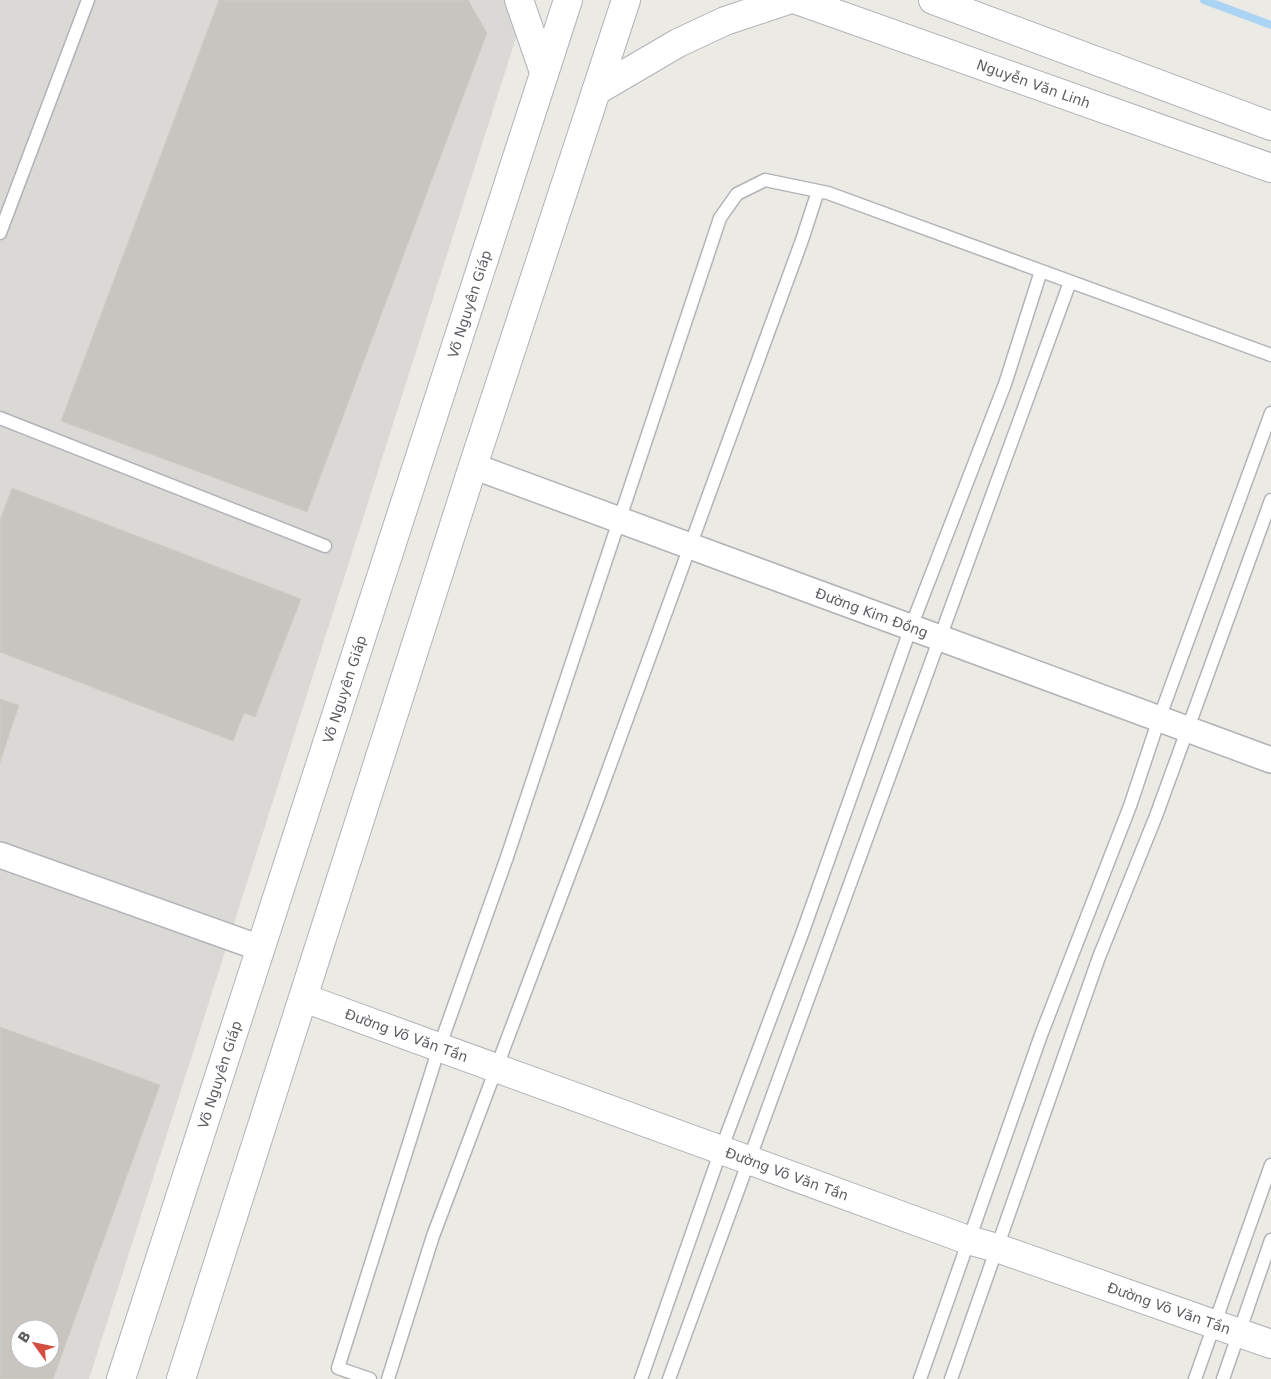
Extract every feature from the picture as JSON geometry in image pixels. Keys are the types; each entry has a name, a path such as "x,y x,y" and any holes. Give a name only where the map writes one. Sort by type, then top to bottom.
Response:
{"main road":[{"path":"519,0 544,72"},
{"name":"Võ Nguyên Giáp","path":"121,1379 568,0"},
{"path":"181,1379 473,466 626,0"},
{"path":"596,91 678,43 725,21 788,0"},
{"name":"Nguyễn Văn Linh","path":"797,0 1271,168"},
{"path":"933,0 1271,126"},
{"name":"Đường Võ Văn Tần","path":"304,998 968,1240 997,1248 1271,1344"}],"street":[{"name":"Đường Kim Đồng","path":"473,466 1271,760"},
{"path":"0,855 260,948"}],"lane":[{"path":"0,233 88,0"},
{"path":"370,1379 338,1368 439,1048 507,856 621,521 720,218 737,194 765,180 828,193 1271,356"},
{"path":"388,1379 433,1236 494,1068 591,817 818,191"},
{"path":"641,1379 721,1150 806,925 911,628 1005,384 1041,271"},
{"path":"669,1379 1070,282"},
{"path":"920,1379 1041,1035 1130,806 1159,719 1271,413"},
{"path":"0,418 325,546"},
{"path":"951,1379 1099,957 1156,816 1186,729 1271,500"},
{"path":"1194,1379 1271,1165"},
{"path":"1223,1379 1271,1240"}],"shaded area":[{"path":"0,0 508,0 520,25 89,1379 0,1379"}],"building":[{"path":"219,0 468,0 487,33 307,512 61,421"},
{"path":"12,488 301,599 255,717 244,713 233,741 0,652 0,520"},
{"path":"0,699 19,705 0,762"},
{"path":"0,1027 160,1085 60,1360 60,1319 10,1319 10,1369 57,1369 53,1379 0,1379"}],"waterway":[{"path":"1204,0 1271,25"}]}
